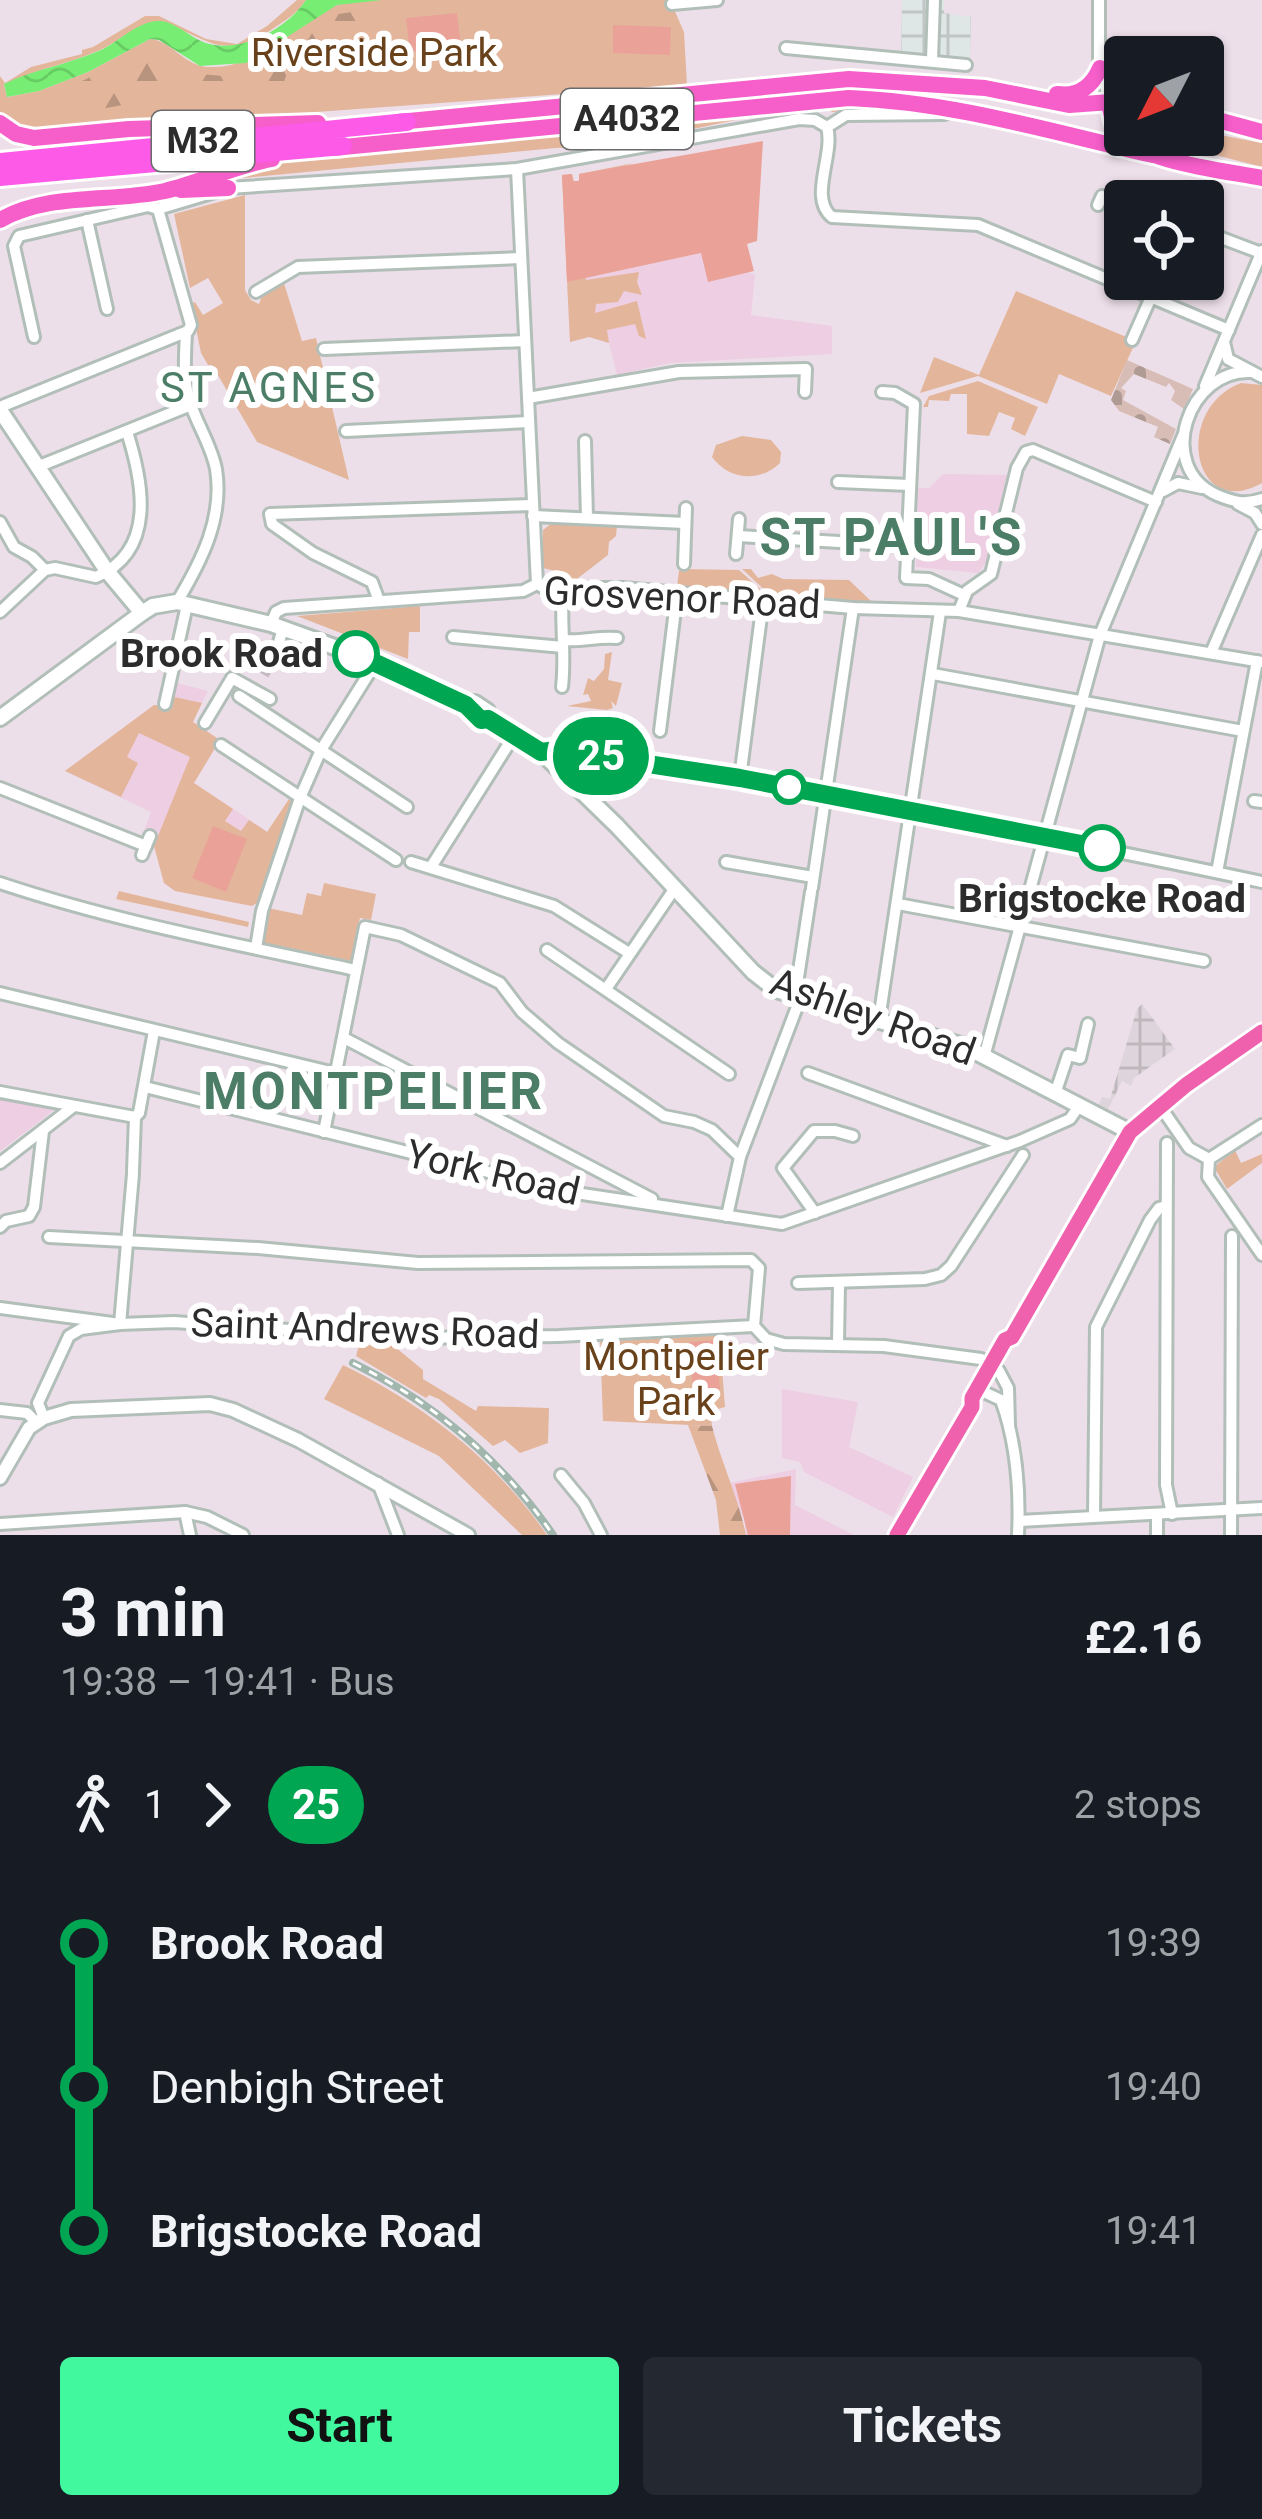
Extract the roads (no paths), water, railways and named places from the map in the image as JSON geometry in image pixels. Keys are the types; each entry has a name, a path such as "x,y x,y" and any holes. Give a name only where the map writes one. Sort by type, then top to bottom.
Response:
{"highway":[{"path":"985,88 1012,84 1063,95 1077,93 1094,82 1100,68"},
{"name":"A4032","path":"0,123 16,134 34,138 195,126 407,122 849,79 985,88 1070,105 1104,103"},
{"name":"A4032","path":"0,220 35,205 165,191 229,169 343,146 849,98 912,100 1104,143"},
{"name":"M32","path":"0,161 407,122"},
{"path":"1224,122 1262,132"},
{"name":"M32","path":"0,177 343,146"},
{"path":"1158,156 1262,178"},
{"path":"165,191 228,188"}],"main road":[{"path":"0,409 107,572 142,613"},
{"path":"0,718 142,613 182,603"},
{"name":"Ashley Road","path":"182,603 277,626 376,662 466,705 475,703 487,711 488,719 541,752 763,982 798,998 952,1041 1130,1132"},
{"path":"897,1535 972,1407 986,1394 1005,1340 1012,1337 1130,1132 1262,1032"},
{"path":"972,1407 972,1398 995,1368"}],"street":[{"path":"672,4 716,0"},
{"path":"932,61 934,0"},
{"path":"1099,0 1104,76"},
{"path":"788,67 789,48 966,65"},
{"path":"827,127 846,115 978,113"},
{"path":"34,337 14,248 20,236 148,206 158,209 228,188 517,169 799,119 827,127 831,141 821,202 832,217 977,225 1104,277"},
{"path":"517,169 537,584"},
{"path":"1098,205 1104,197"},
{"path":"158,209 188,329 191,406 214,463 216,512 182,603 165,704"},
{"path":"87,220 107,309"},
{"path":"984,1057 1100,635 1262,252 1224,238"},
{"path":"256,292 298,267 520,258"},
{"path":"1249,286 1262,292"},
{"path":"1132,340 1150,300"},
{"path":"1159,300 1226,336"},
{"path":"0,409 188,329"},
{"path":"1226,336 1228,359 1257,375"},
{"path":"324,349 525,341"},
{"path":"528,398 673,374 806,369 805,392"},
{"path":"672,390 673,374"},
{"path":"1204,388 1227,374 1257,375"},
{"path":"611,385 611,399"},
{"path":"882,392 913,401 906,578 928,580 964,595"},
{"path":"37,467 191,406"},
{"path":"346,431 529,422"},
{"path":"0,612 45,570 93,577 122,558 142,519 141,481 128,432"},
{"path":"1183,436 1188,467 1204,489"},
{"path":"585,441 590,456 586,518"},
{"path":"958,611 964,595 992,574 1017,468 1027,452 1033,450 1158,498"},
{"path":"838,482 909,485"},
{"path":"1158,498 1178,483 1204,489 1255,513 1262,524"},
{"path":"1237,503 1262,499"},
{"path":"684,564 686,508"},
{"path":"379,601 372,582 313,553 272,524 270,514 533,510 686,523"},
{"path":"736,554 739,519"},
{"path":"0,522 16,550 45,570"},
{"path":"1211,653 1262,535"},
{"path":"737,536 908,545"},
{"name":"Grosvenor Road","path":"277,626 276,613 284,608 523,591 537,584 853,608 958,611 1260,661"},
{"path":"562,588 562,687"},
{"path":"657,722 677,594"},
{"path":"740,778 763,601"},
{"path":"728,1216 740,1157 798,998 853,608"},
{"path":"879,1020 940,612"},
{"path":"275,657 277,626"},
{"path":"453,637 563,644 594,636 617,638"},
{"path":"1217,872 1260,661"},
{"path":"256,948 263,908 300,798 321,750 376,662"},
{"path":"933,674 1243,731"},
{"path":"254,690 263,675"},
{"path":"205,723 232,678 270,699"},
{"path":"239,696 407,807"},
{"path":"431,868 515,734"},
{"path":"221,745 396,860"},
{"path":"541,752 556,750 740,778 1262,882"},
{"path":"0,788 146,846"},
{"path":"411,862 560,908 629,953"},
{"path":"726,862 812,886"},
{"path":"0,883 91,913 356,970"},
{"path":"606,989 675,888"},
{"path":"898,904 1204,961"},
{"path":"324,1132 365,927 400,935 500,983 522,1012 575,1055 664,1116 712,1130 740,1157"},
{"path":"547,950 729,1074"},
{"path":"0,993 335,1073"},
{"path":"1055,1094 1068,1055 1080,1058 1088,1024"},
{"path":"120,1324 135,1118 154,1031"},
{"path":"344,1038 661,1203"},
{"path":"808,1073 1007,1146"},
{"name":"York Road","path":"145,1087 569,1192 661,1203 774,1225 815,1213"},
{"path":"0,1092 135,1118"},
{"path":"0,1163 74,1106"},
{"path":"853,1136 814,1131 783,1168 815,1213 1007,1146 1070,1119 1079,1106"},
{"path":"1160,1106 1189,1148 1209,1159"},
{"path":"1209,1159 1262,1125"},
{"path":"0,1227 28,1216 34,1207 43,1131"},
{"path":"1167,1143 1166,1485 1172,1514"},
{"path":"798,1283 941,1275 1024,1155"},
{"path":"1209,1159 1208,1177 1262,1255"},
{"path":"1082,1535 1088,1516 1096,1327 1150,1220 1166,1206"},
{"path":"1232,1535 1244,1230"},
{"path":"49,1237 418,1263 751,1260 758,1264 754,1326 773,1342 922,1351 981,1359 995,1368 1010,1394 1018,1535"},
{"path":"838,1344 839,1282"},
{"name":"Saint Andrews Road","path":"0,1308 120,1324"},
{"name":"Saint Andrews Road","path":"40,1420 38,1403 70,1336 81,1329 174,1322 405,1338 754,1326"},
{"path":"986,1394 1001,1400 1009,1425"},
{"path":"0,1478 28,1428 40,1420 71,1410 210,1404 233,1410 378,1483 468,1535"},
{"path":"7,1410 40,1420"},
{"path":"561,1475 602,1535"},
{"path":"378,1483 398,1535"},
{"path":"1018,1521 1262,1508"},
{"path":"185,1512 190,1535"},
{"path":"0,1524 185,1512 207,1516 243,1535"},
{"path":"1157,1514 1157,1535"},
{"path":"74,1519 77,1535"}],"water":[{"path":"306,0 382,0 337,5 246,63 200,66 150,39 88,72 39,91 7,97 4,84 101,50 144,24 164,22 201,41 229,46 273,30"}],"tunnel":[{"path":"264,675 275,657"}],"railway":[{"path":"353,1363 412,1396 464,1436 511,1482 553,1535"}],"place":[{"name":"Brook Road","path":"356,654"},
{"name":"Brigstocke Road","path":"1102,848"}],"district":[{"name":"ST AGNES","path":"269,387"},
{"name":"ST PAUL'S","path":"892,537"},
{"name":"MONTPELIER","path":"374,1091"}],"park label":[{"name":"Riverside Park","path":"374,53"},
{"name":"Montpelier Park","path":"676,1380"}]}
